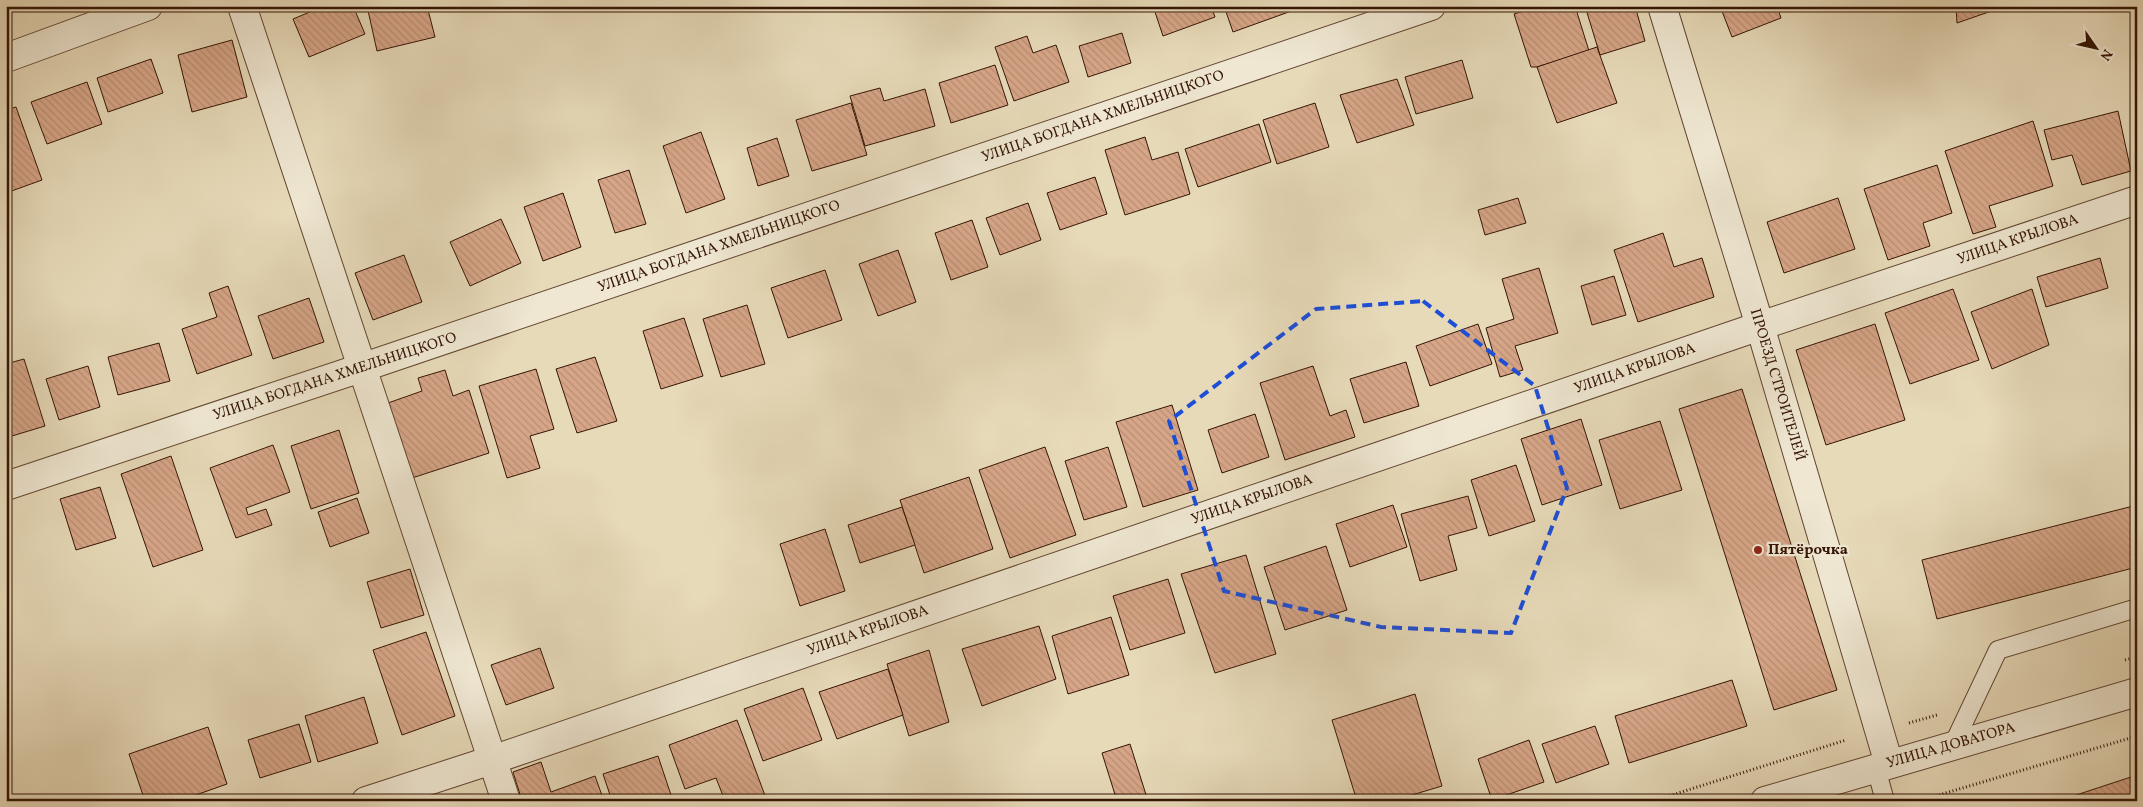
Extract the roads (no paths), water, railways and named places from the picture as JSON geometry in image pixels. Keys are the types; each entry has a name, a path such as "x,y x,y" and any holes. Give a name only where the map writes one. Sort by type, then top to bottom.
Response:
{"street":[{"path":"6,58 148,6"},
{"path":"242,6 506,801"},
{"name":"УЛИЦА БОГДАНА ХМЕЛЬНИЦКОГО","path":"6,486 1431,6"},
{"name":"ПРОЕЗД СТРОИТЕЛЕЙ","path":"1662,6 1760,326 1882,766"},
{"name":"УЛИЦА КРЫЛОВА","path":"366,801 492,760 1760,326 2137,200"},
{"name":"УЛИЦА ДОВАТОРА","path":"1765,801 2137,692"}],"lane":[{"path":"1953,745 1998,650 2137,608"},
{"path":"1882,766 1885,801"}],"place":[{"name":"Пятёрочка","path":"1758,550"}]}
